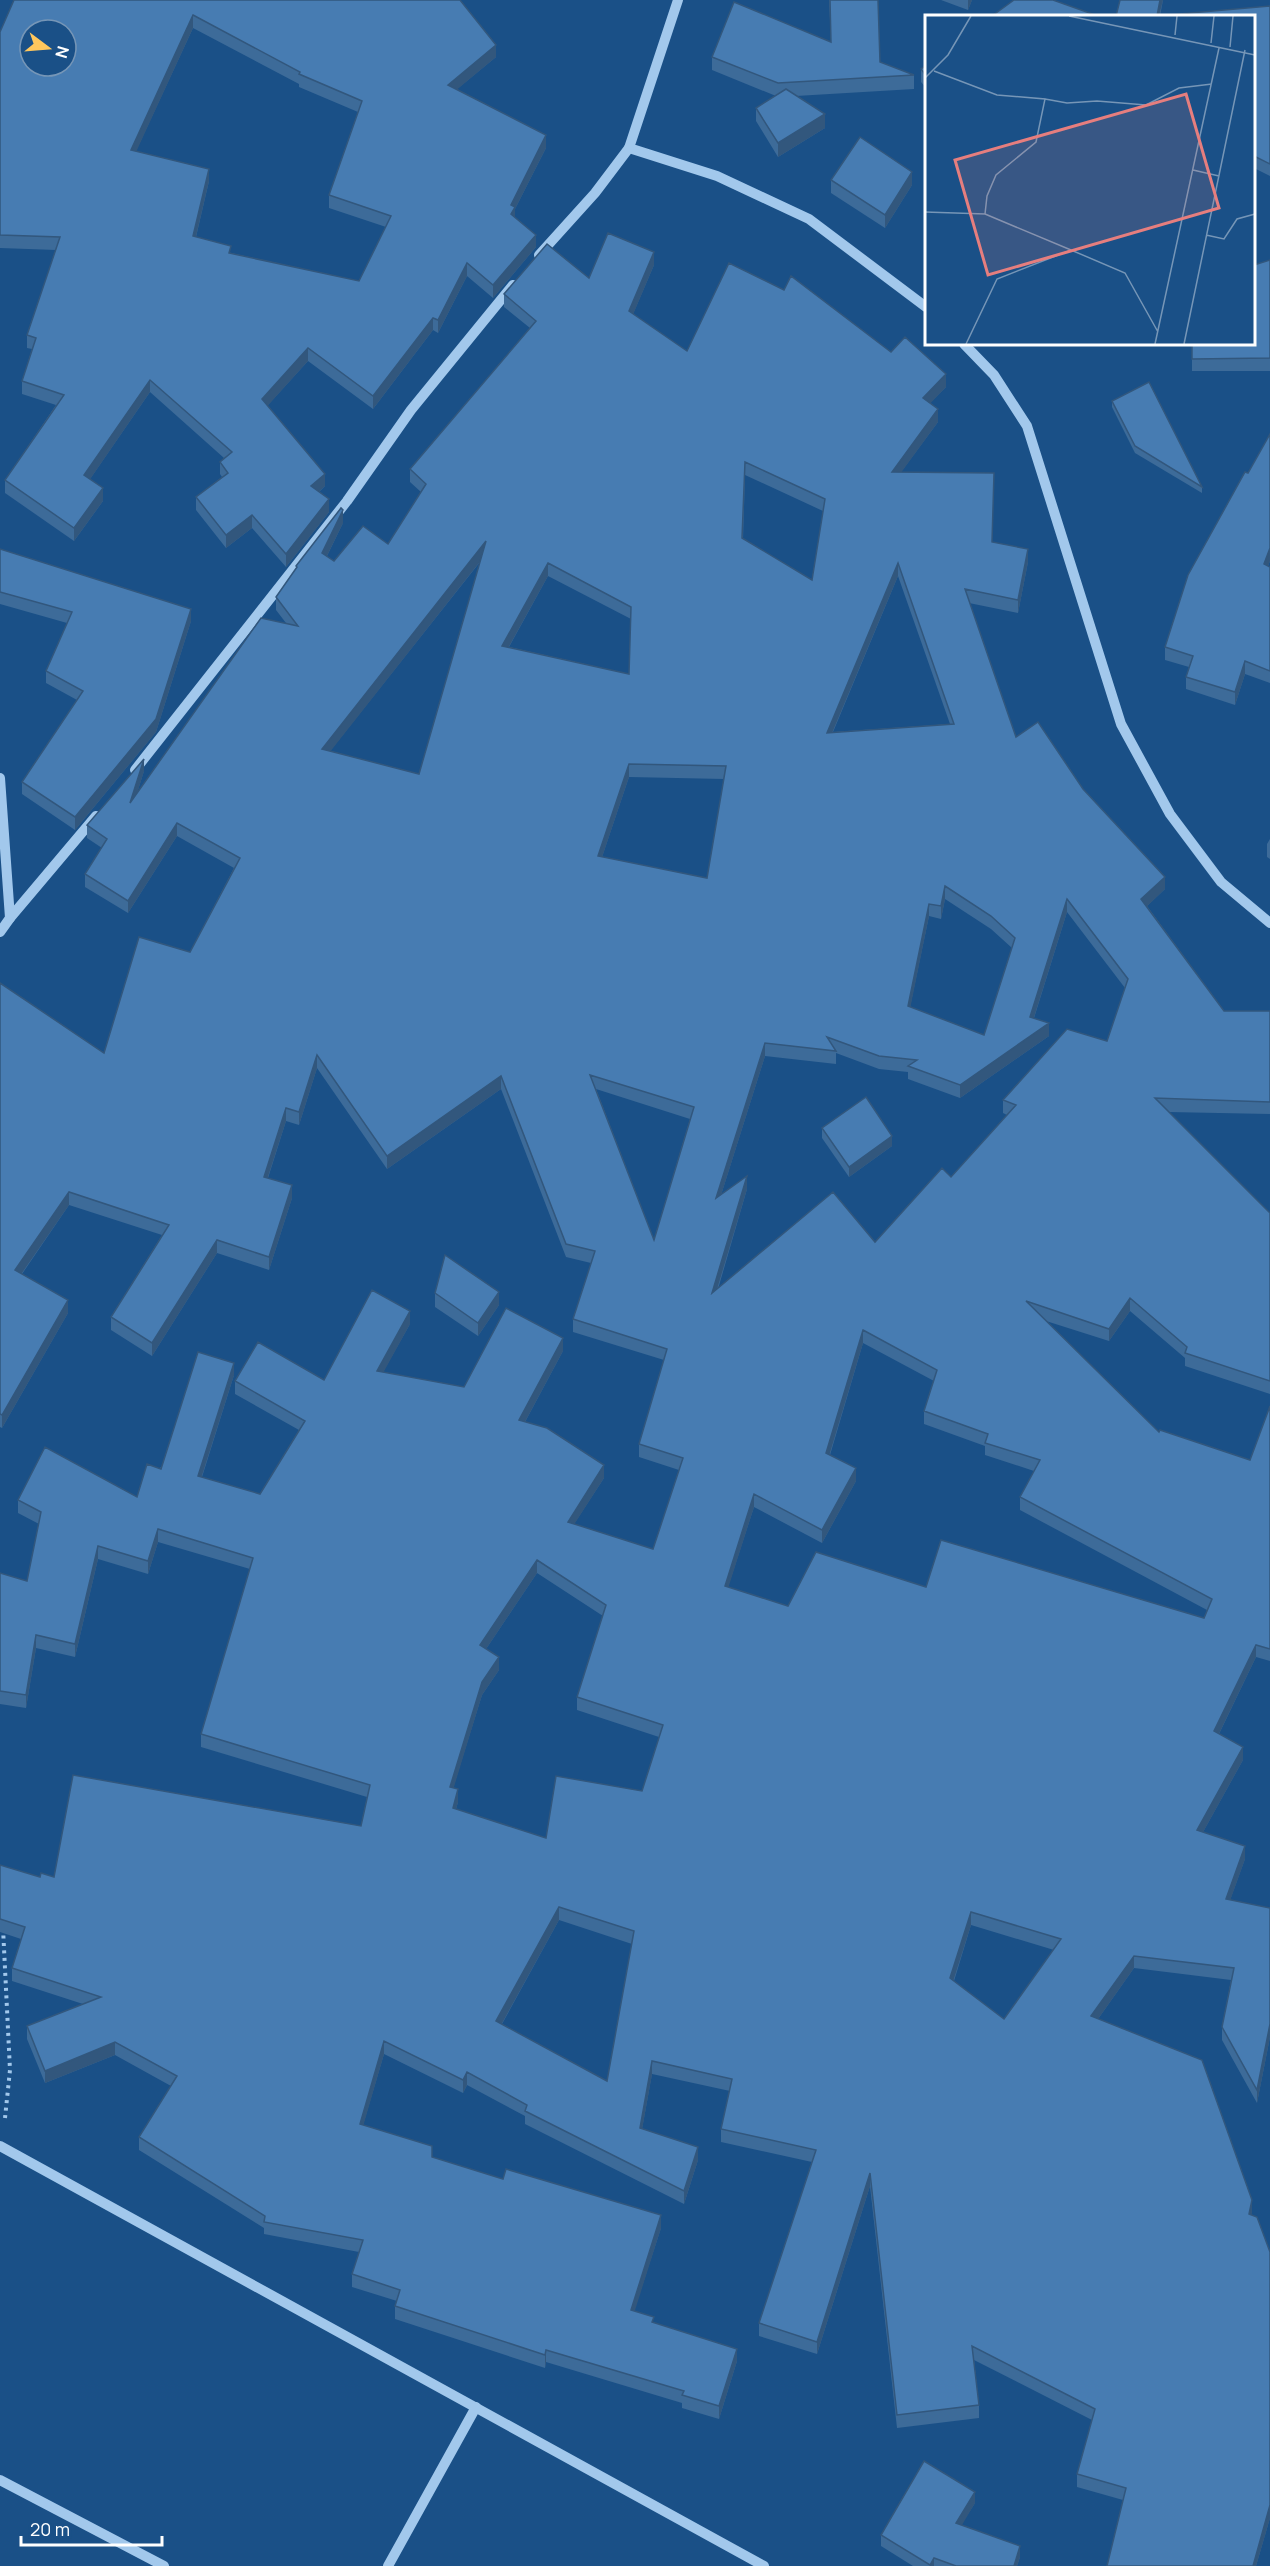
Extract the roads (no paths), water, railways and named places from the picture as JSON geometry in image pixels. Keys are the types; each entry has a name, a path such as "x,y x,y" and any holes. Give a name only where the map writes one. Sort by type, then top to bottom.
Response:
{"street":[{"path":"128,779 347,501 411,410 526,270 595,193 629,148 678,0"},
{"path":"629,148 717,176 809,219 925,306"},
{"path":"965,345 994,375 1027,426 1121,724 1170,814 1221,882 1270,923"},
{"path":"0,778 10,918"},
{"path":"0,932 106,805"},
{"path":"1,2146 764,2566"},
{"path":"388,2566 476,2407"},
{"path":"0,2480 164,2566"}]}
